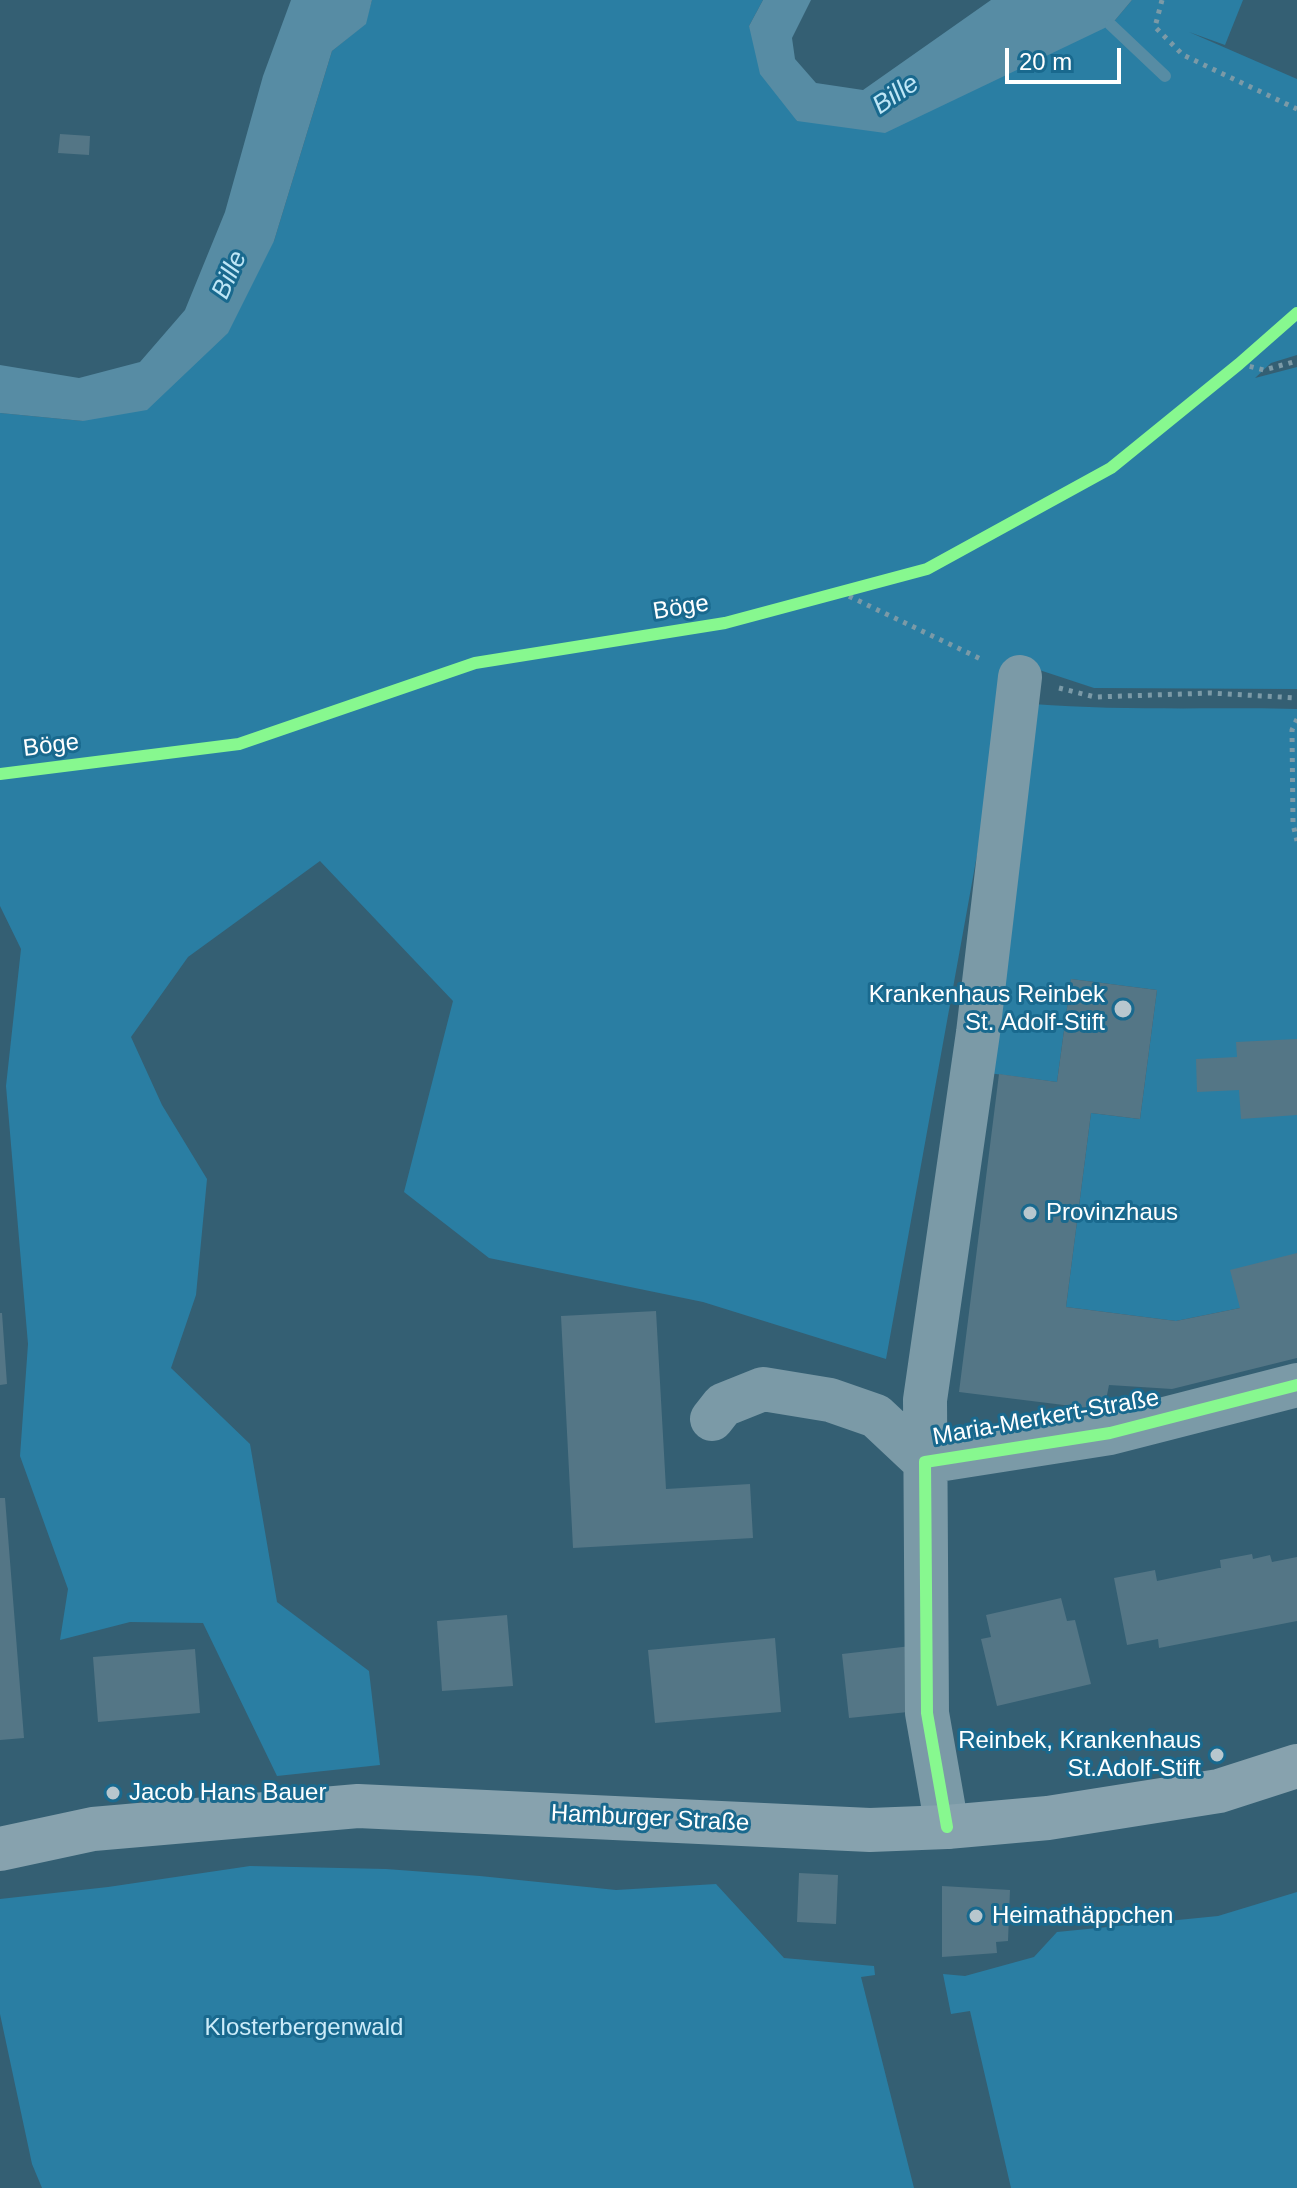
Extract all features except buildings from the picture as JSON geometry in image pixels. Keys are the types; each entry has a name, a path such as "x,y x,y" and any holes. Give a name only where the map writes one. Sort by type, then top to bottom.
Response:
{"main road":[{"name":"Hamburger Straße","path":"0,1849 93,1829 358,1806 870,1830 947,1827 1048,1818 1219,1791 1297,1766"}],"street":[{"path":"925,1462 925,1400 976,1046 1020,677"},
{"name":"Maria-Merkert-Straße","path":"947,1827 927,1713 925,1462 1110,1433 1297,1385"},
{"path":"712,1419 723,1405 763,1389 830,1400 876,1416 925,1462"}],"path":[{"path":"1162,0 1155,27 1183,55 1297,109"},
{"path":"1239,364 1264,370 1297,361"},
{"path":"1297,719 1292,730 1293,824 1297,841"}],"green space":[{"path":"372,0 763,0 749,26 797,121 1111,25 1132,0 1243,0 1225,45 1189,32 1297,79 1297,355 1271,363 1255,378 1297,367 1297,689 1094,688 1012,661 886,1359 703,1302 489,1258 404,1192 453,1001 320,861 188,957 131,1037 162,1105 207,1179 196,1295 171,1368 250,1444 277,1602 369,1671 380,1765 277,1776 203,1623 130,1622 60,1640 68,1589 20,1456 28,1344 6,1086 21,949 0,906 0,413 83,421 274,241 332,51 365,24"},
{"path":"1033,704 1297,709 1297,1253 1240,1308 1176,1321 1066,1307 1091,1113 1140,1119 1157,990 1071,979 1057,1082 973,1071"},
{"name":"Klosterbergenwald","path":"250,1866 386,1869 616,1890 716,1884 784,1958 874,1966 875,1975 861,1977 914,2188 42,2188 32,2164 0,2014 0,1899"},
{"path":"1297,1892 1297,2188 1011,2188 970,2011 951,2014 943,1974 965,1976 1034,1957 1057,1932 1218,1916"}],"water":[{"name":"Bille","path":"291,0 372,0 366,24 332,51 274,241 228,333 147,410 83,421 0,413 0,365 79,378 140,362 185,310 225,212 263,76"},
{"name":"Bille","path":"763,0 811,0 792,38 795,59 816,83 863,90 991,0 1132,0 1111,25 885,133 797,121 760,74 749,26"}],"waterway":[{"path":"1111,25 1165,76"}],"cycle path":[{"name":"Böge","path":"0,774 239,744 475,663 725,623 927,569 1111,468 1297,313"},
{"path":"947,1827 927,1713 925,1462 1110,1433 1297,1385"}],"place":[{"name":"Krankenhaus Reinbek St. Adolf-Stift","path":"1123,1009"},
{"name":"Provinzhaus","path":"1030,1213"},
{"name":"Reinbek, Krankenhaus St.Adolf-Stift","path":"1217,1755"},
{"name":"Jacob Hans Bauer","path":"113,1793"},
{"name":"Heimathäppchen","path":"976,1916"}]}
